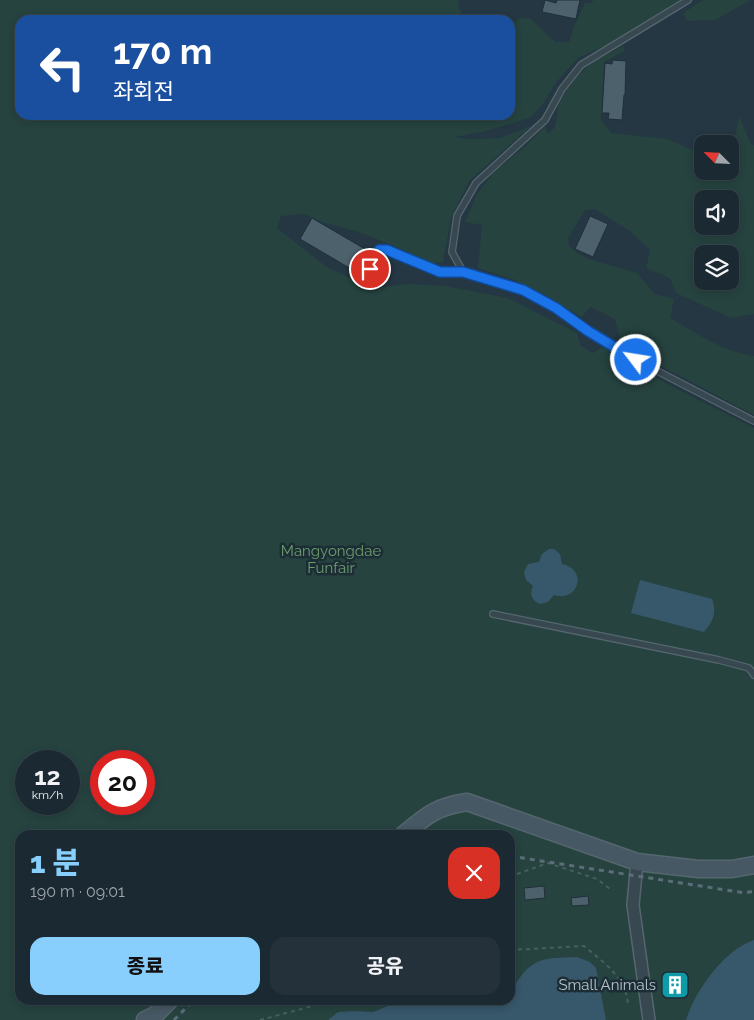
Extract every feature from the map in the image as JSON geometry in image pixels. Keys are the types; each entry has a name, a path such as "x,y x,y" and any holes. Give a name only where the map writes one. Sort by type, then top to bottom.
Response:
{"street":[{"path":"409,830 426,815 446,806 467,802 637,862 698,869 732,869 754,865"},
{"path":"637,862 633,905 649,1020"},
{"path":"145,1020 155,1015 165,1005"}],"lane":[{"path":"463,272 452,252 457,216 476,183 545,120 562,89 581,65 688,0"},
{"path":"370,269 379,250 387,250 440,272 463,272 523,290 556,308 588,331 636,360 754,421"},
{"path":"493,614 718,660 749,668 754,674"}],"path":[{"path":"515,875 548,863 597,879 610,889"},
{"path":"515,950 584,946 616,973 627,993 628,1004"},
{"path":"260,1020 316,1005"}],"green space":[{"name":"Mangyongdae Funfair","path":"0,0 458,0 462,15 15,15 15,120 515,120 515,26 517,19 530,18 555,42 569,42 585,3 591,3 594,0 680,0 605,46 578,58 558,80 542,105 530,118 482,132 455,137 469,139 500,138 531,126 469,181 451,218 443,262 429,264 399,248 359,232 322,222 304,214 281,216 277,228 328,268 374,288 407,284 445,286 508,298 577,333 581,346 593,353 603,347 669,385 754,428 754,1020 0,1020"},
{"path":"703,0 751,0 715,20 687,21 683,13"},
{"path":"623,46 625,51 604,62 601,120 611,133 667,139 694,151 694,180 739,180 739,135 736,135 739,116 751,145 754,145 754,314 731,318 676,293 670,278 646,268 650,250 631,232 595,209 585,210 567,240 570,247 577,253 589,259 637,273 655,294 674,299 670,318 721,346 754,356 754,415 621,345 615,319 590,307 582,317 515,280 478,268 482,225 465,222 477,194 494,172 527,145 545,126 548,134 555,127 559,103 577,76 593,62"}],"water":[{"path":"549,549 554,549 560,554 562,564 570,567 575,572 577,584 569,594 563,596 554,595 548,602 540,604 532,597 533,586 526,580 524,572 528,564 539,562 542,554"},
{"path":"640,580 712,599 714,613 710,625 704,632 631,613"},
{"path":"754,940 754,1020 686,1020 696,997 712,973 732,953"},
{"path":"577,957 590,962 596,968 606,1020 328,1020 338,1012 373,1012 390,1005 515,1005 515,986 525,971 537,962"}],"building":[{"path":"545,0 556,3 557,0 580,0 576,19 542,12"},
{"path":"613,60 626,61 622,120 608,119 609,113 602,113 605,63 612,64"},
{"path":"590,216 608,224 593,257 575,249"},
{"path":"312,218 370,252 358,273 300,239"},
{"path":"544,886 545,898 525,900 524,888"},
{"path":"588,896 589,905 572,906 571,898"},
{"name":"Small Animals","path":"675,976 682,979 685,986 682,993 675,996 668,993 665,986 668,979"}],"railway":[{"path":"515,857 745,893 754,891"},
{"path":"174,1020 189,1005"}],"place":[{"name":"Small Animals","path":"675,985"}],"route":[{"path":"370,269 379,250 387,250 440,272 463,272 523,290 556,308 588,331 636,360"}]}
